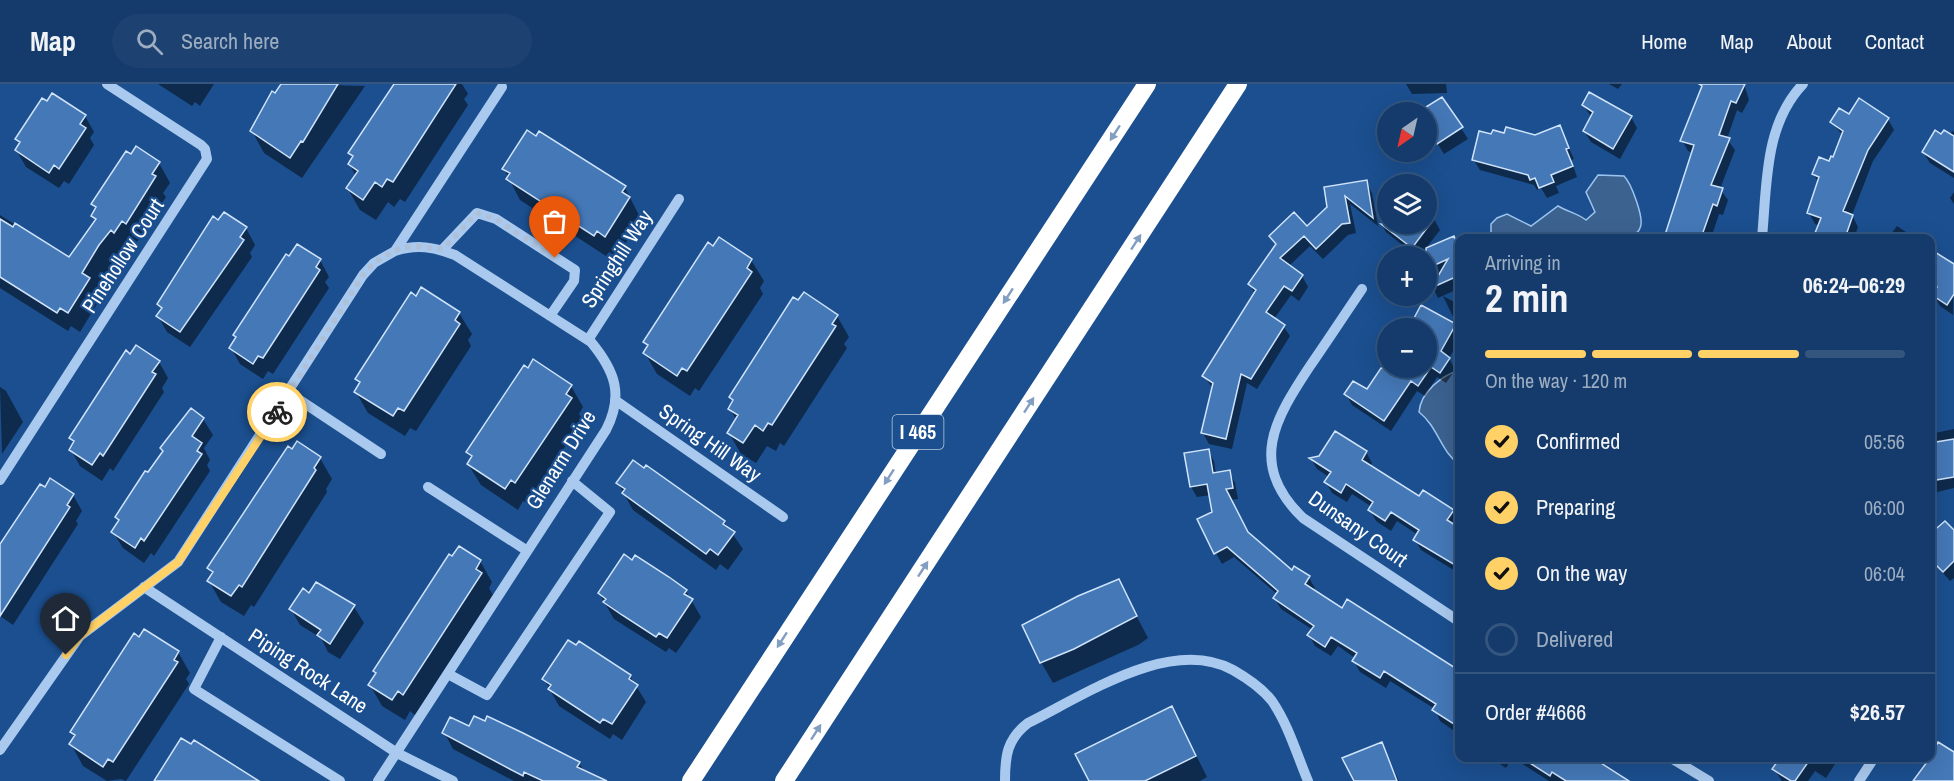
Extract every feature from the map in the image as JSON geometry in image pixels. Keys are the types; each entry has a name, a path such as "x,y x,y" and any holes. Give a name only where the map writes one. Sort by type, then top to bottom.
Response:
{"highway":[{"name":"I 465","path":"691,781 1147,84"},
{"path":"784,781 1238,84"}],"street":[{"name":"Pinehollow Court","path":"0,480 207,159 201,145 107,84"},
{"path":"1762,234 1772,142 1783,110 1803,84"},
{"path":"0,750 80,636 178,562 363,275 374,263 395,250 502,87"},
{"name":"Springhill Way","path":"588,340 679,199"},
{"path":"443,249 477,213 496,219 574,270 574,281 550,316"},
{"name":"Glenarm Drive","path":"378,781 610,422 615,400 614,377 608,362 588,340 443,249 413,246 395,250"},
{"name":"Dunsany Court","path":"1362,288 1277,420 1271,455 1276,479 1285,497 1303,518 1455,619"},
{"path":"289,393 381,454"},
{"name":"Spring Hill Way","path":"615,400 783,517"},
{"path":"448,674 487,695 610,512 572,481"},
{"path":"428,487 526,550"},
{"name":"Piping Rock Lane","path":"144,587 397,753 453,781"},
{"path":"221,638 194,689 340,781"},
{"path":"1005,781 1007,748 1016,733 1028,723 1148,665 1181,658 1199,659 1228,667 1268,696 1281,715 1308,781"},
{"path":"1678,762 1709,781"},
{"path":"1859,781 1871,762"}],"water":[{"path":"1598,175 1624,176 1639,209 1641,223 1638,231 1635,234 1491,234 1491,224 1497,218 1507,214 1531,226 1558,206 1586,220 1595,212 1586,192"},
{"path":"1455,372 1455,461 1431,425 1419,412 1428,391 1446,376"}],"building":[{"path":"281,84 338,84 303,142 301,141 290,158 250,131 272,91 275,93"},
{"path":"394,84 456,84 393,182 387,179 382,187 375,182 363,200 346,188 358,171 348,164 353,156 348,153"},
{"path":"1699,84 1745,84 1736,103 1731,101 1719,135 1730,138 1711,185 1723,188 1717,206 1713,204 1702,234 1665,234 1694,145 1680,141 1702,86"},
{"path":"1589,92 1632,116 1613,149 1583,131 1593,112 1582,105"},
{"path":"52,93 86,115 80,124 86,128 59,169 54,165 49,173 15,150 20,142 15,139 42,98 47,101"},
{"path":"1442,97 1463,127 1437,144 1437,102 1434,102"},
{"path":"1859,98 1889,118 1868,150 1843,211 1853,215 1846,234 1815,234 1821,218 1807,213 1819,177 1812,174 1819,157 1829,161 1831,156 1833,157 1843,131 1830,122 1839,108 1849,114"},
{"path":"1560,125 1573,166 1551,175 1554,182 1539,188 1535,178 1530,180 1528,175 1472,160 1479,131 1491,134 1493,130 1504,133 1506,127 1535,135"},
{"path":"527,130 536,136 539,131 626,186 622,192 630,197 605,237 597,231 594,236 506,179 510,173 502,169"},
{"path":"1935,130 1941,134 1944,130 1954,136 1954,172 1922,152"},
{"path":"136,146 160,162 152,174 156,176 126,224 122,221 114,233 111,230 99,245 82,273 90,278 68,313 60,308 57,313 0,277 0,219 13,227 15,223 69,257 96,219 91,216 96,207 91,204 126,151 131,154"},
{"path":"1367,180 1373,218 1345,196 1350,223 1342,224 1316,249 1304,236 1280,258 1303,275 1292,291 1284,286 1266,312 1285,325 1251,379 1241,374 1226,439 1201,433 1213,383 1202,376 1256,290 1248,284 1276,244 1269,236 1294,212 1307,226 1327,207 1324,187"},
{"path":"224,212 247,227 240,237 244,240 180,332 156,316 162,308 157,304 213,216 218,220"},
{"path":"1394,234 1422,234 1414,246 1409,246"},
{"path":"1454,236 1455,277 1437,285 1437,278 1448,259 1437,264 1437,246 1431,246"},
{"path":"719,237 752,259 747,268 752,272 687,371 682,368 677,376 643,353 648,345 643,342 708,242 713,246"},
{"path":"297,244 321,259 316,267 320,270 263,358 258,356 253,364 229,348 236,337 233,335 286,254 289,256"},
{"path":"1935,252 1954,264 1954,294 1947,305 1935,297 1937,287 1935,286"},
{"path":"421,287 460,312 455,320 460,324 404,411 398,408 393,416 354,392 360,382 355,379 411,292 416,296"},
{"path":"804,292 838,315 832,324 836,326 772,425 768,423 763,431 755,425 743,443 727,433 738,415 728,409 733,400 729,397 793,297 798,300"},
{"path":"1420,306 1455,323 1441,351 1450,358 1440,373 1437,371 1437,318 1414,318"},
{"path":"136,345 160,361 152,372 156,374 103,456 100,453 92,465 69,450 74,441 69,438 126,350 130,354"},
{"path":"533,359 572,385 566,394 572,398 515,483 511,480 505,489 467,464 472,456 466,452 524,365 528,368"},
{"path":"1377,374 1377,378 1423,378 1418,386 1411,381 1384,421 1344,394 1353,381 1367,389"},
{"path":"191,408 204,418 192,436 202,443 197,451 202,454 144,541 141,538 135,548 111,532 119,520 115,517 145,471 148,472 163,451 160,448"},
{"path":"1335,431 1367,451 1362,460 1419,496 1423,490 1454,510 1447,520 1455,525 1455,565 1413,540 1419,530 1391,512 1385,521 1368,510 1373,502 1346,484 1341,493 1324,482 1331,472 1309,458 1319,456"},
{"path":"1954,439 1954,477 1935,480 1935,442"},
{"path":"297,441 321,457 314,468 316,470 242,587 239,585 231,596 207,581 213,572 207,568 288,446 292,449"},
{"path":"1209,449 1213,473 1230,470 1233,488 1226,489 1248,532 1292,570 1294,566 1310,576 1305,584 1342,608 1347,599 1455,668 1455,725 1432,710 1436,704 1384,671 1380,678 1352,661 1357,653 1331,637 1325,647 1307,635 1314,626 1273,598 1278,591 1227,547 1214,554 1197,519 1212,512 1207,484 1190,487 1184,453"},
{"path":"633,460 644,468 646,465 725,521 723,524 735,532 718,555 710,549 706,554 622,493 625,489 616,483"},
{"path":"50,478 74,494 67,505 70,507 0,616 0,544 40,484 45,487"},
{"path":"1945,521 1954,530 1954,561 1943,572 1935,564 1935,530"},
{"path":"459,546 481,560 476,569 482,573 403,695 398,691 392,700 368,685 376,673 373,671 449,554 452,556"},
{"path":"624,554 632,560 635,555 669,577 687,590 684,594 693,599 667,638 659,633 656,637 622,615 603,602 606,599 598,593"},
{"path":"1119,579 1137,616 1074,649 1040,663 1022,625 1078,596"},
{"path":"316,582 355,605 330,644 317,635 321,630 289,609 303,588 309,593"},
{"path":"144,629 179,651 174,660 178,662 113,762 108,759 103,767 69,744 75,735 70,732 134,633 139,637"},
{"path":"568,640 576,645 579,641 631,675 629,679 638,685 612,724 603,719 600,723 548,689 551,685 542,679"},
{"path":"1172,706 1196,756 1145,781 1089,781 1075,754"},
{"path":"474,716 485,721 487,716 523,733 580,762 577,767 607,781 543,781 524,772 523,776 442,733 450,717 469,726"},
{"path":"181,738 191,744 194,740 259,781 154,781"},
{"path":"1382,742 1397,781 1354,781 1342,758"},
{"path":"1938,742 1954,752 1954,781 1913,781 1927,762 1935,762 1935,748"},
{"path":"1528,762 1599,762 1629,781 1566,781 1552,772 1550,776"},
{"path":"1777,762 1808,762 1795,781 1791,781 1772,769"}],"way so far":[{"path":"277,412 363,275 374,263 395,250 413,246 443,249 477,213 496,219 555,258"}],"route":[{"path":"66,655 80,636 178,562 277,412"}]}
